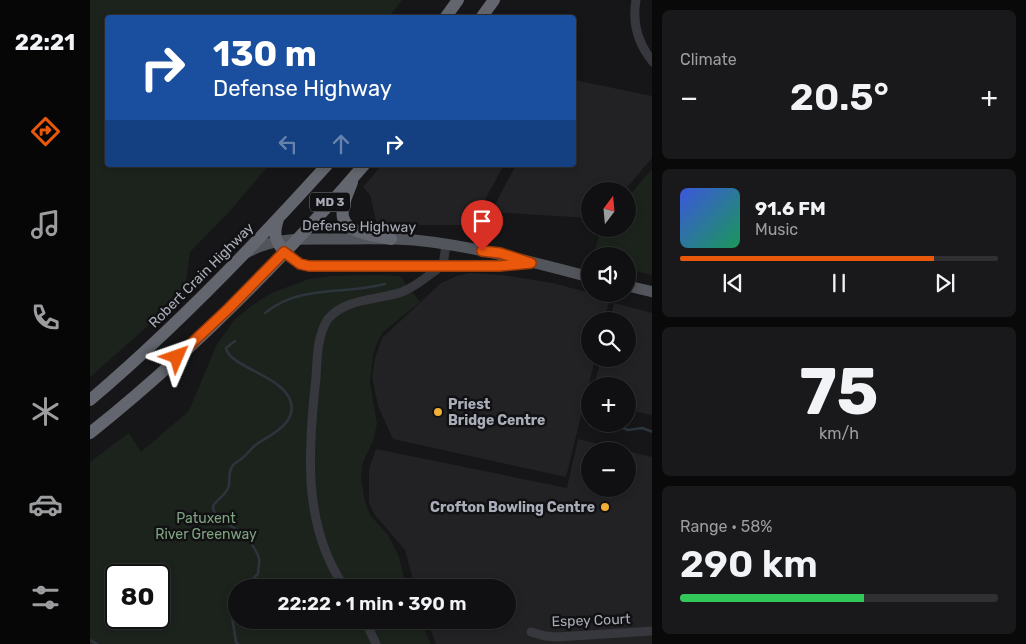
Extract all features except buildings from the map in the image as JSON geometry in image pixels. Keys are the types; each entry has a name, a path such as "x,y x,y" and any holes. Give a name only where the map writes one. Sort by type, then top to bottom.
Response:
{"highway":[{"path":"448,15 458,0"},
{"path":"483,15 494,0"},
{"name":"Robert Crain Highway","path":"90,400 145,351 246,253 324,167"},
{"name":"MD 3","path":"90,433 179,356 229,308 297,239 362,167"},
{"path":"354,177 343,208 343,220 350,229 391,239"},
{"path":"278,218 275,231 276,241 284,252"}],"main road":[{"name":"Defense Highway","path":"246,253 262,244 276,241 297,239 391,239 500,253 531,263 581,274"},
{"name":"Defense Highway","path":"284,252 300,264 309,266 499,266 531,263"},
{"path":"636,288 652,292"}],"street":[{"path":"636,0 634,25 640,42 652,62"},
{"path":"340,579 321,540 315,515 312,487 310,428 320,339 328,320 343,307 403,291 443,265 446,245"},
{"path":"369,629 376,644"},
{"name":"Espey Court","path":"531,632 557,637 652,631"}],"shaded area":[{"path":"576,80 652,96 652,158 632,182 581,182 581,217 491,212 515,167 576,167"},
{"path":"380,167 503,167 471,225 377,225 370,195 363,187"},
{"path":"470,273 503,275 552,283 581,290 581,302 609,302 606,312 581,312 581,367 593,367 591,377 581,377 581,416 566,477 393,439 378,406 372,377 375,358 382,338 441,283"},
{"path":"614,303 652,313 651,415 636,412 636,377 596,377 599,367 636,367 636,312 612,312"},
{"path":"578,439 590,442 581,442 581,497 636,497 636,453 652,457 652,644 436,644 430,629 516,629 516,579 413,579 405,550 375,515 369,503 369,469 376,449 567,488"}],"green space":[{"path":"90,0 402,0 391,15 105,15 105,167 267,167 229,212 190,252 184,294 90,377"},
{"path":"652,169 652,275 636,271 636,247 596,247 598,238 636,238 636,188"},
{"name":"Patuxent River Greenway","path":"332,276 400,276 420,302 383,332 377,343 373,356 370,382 377,424 373,441 363,462 361,478 364,498 370,515 388,535 399,557 404,579 228,579 228,629 424,629 431,644 90,644 90,462 129,433 141,452 189,411 216,346 235,319 272,293 309,279"}],"waterway":[{"path":"265,313 279,304 308,294 385,284"},
{"path":"235,341 226,348 230,355 279,386 287,394 292,410 290,417 281,428 255,446 232,466 228,488 213,506 218,518 244,535 259,558 258,574 252,579"},
{"path":"636,429 642,428 652,432"},
{"path":"234,629 238,644"},
{"path":"90,640 97,644"}],"place":[{"name":"Priest Bridge Centre","path":"438,412"},
{"name":"Crofton Bowling Centre","path":"605,507"}],"route":[{"path":"177,357 284,252 300,264 309,266 499,266 531,263 500,253 482,251"}]}
